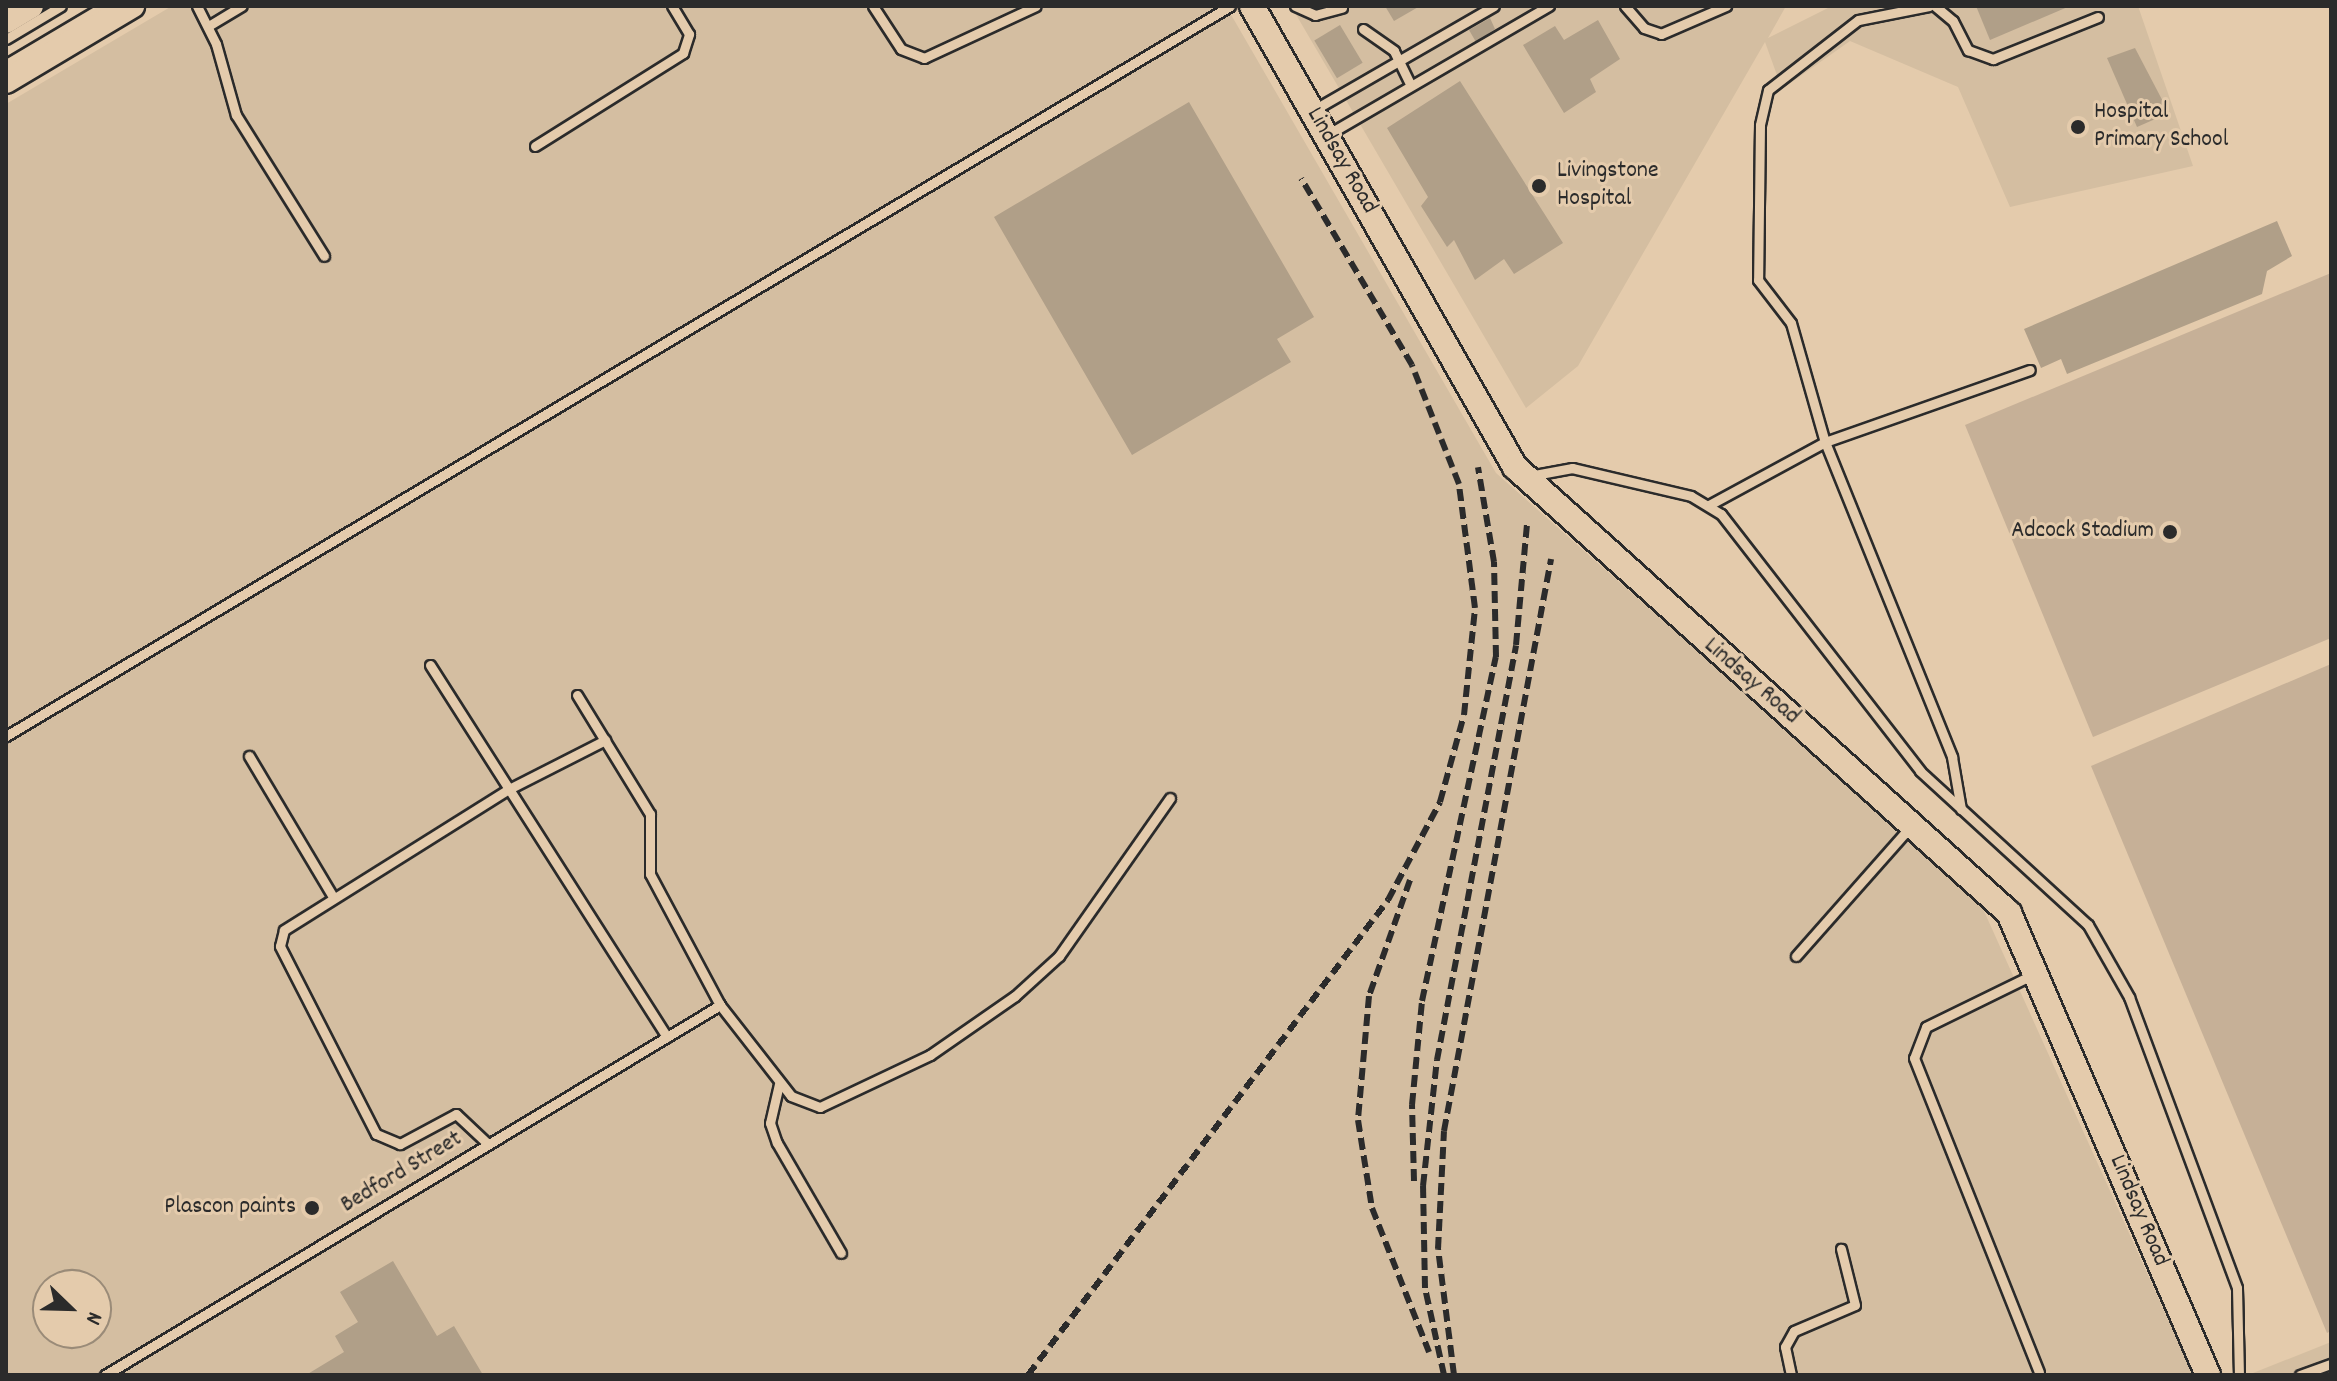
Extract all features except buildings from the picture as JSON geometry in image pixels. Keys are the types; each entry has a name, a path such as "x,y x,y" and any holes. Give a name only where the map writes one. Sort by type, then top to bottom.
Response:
{"street":[{"path":"6,21 31,6"},
{"path":"6,81 132,6"},
{"name":"Lindsay Road","path":"1252,6 1526,478 1994,893 2039,972 2208,1375"}],"lane":[{"path":"6,39 61,6"},
{"path":"6,64 104,6"},
{"path":"197,6 210,25 236,115 324,256"},
{"path":"210,25 242,6"},
{"path":"535,146 683,53 689,34 672,6"},
{"path":"873,6 901,49 924,58 1036,6"},
{"path":"6,736 1230,6"},
{"path":"1295,6 1315,15 1342,8"},
{"path":"1312,111 1494,6"},
{"path":"1327,136 1410,84 1549,6"},
{"path":"1625,6 1644,28 1661,34 1726,6"},
{"path":"1929,6 1858,20 1783,73 1764,102 1753,263 1791,323 1825,442 1952,757 1961,811"},
{"path":"1935,6 1953,21 1968,50 1993,59 2098,17"},
{"path":"1363,29 1400,61 1410,84"},
{"path":"1709,505 1825,442 2030,370"},
{"path":"1526,478 1572,468 1709,505 1736,528 1920,771 2088,925 2110,955 2195,1164 2237,1288 2239,1375"},
{"path":"430,665 667,1037"},
{"path":"577,695 650,814 650,874 720,1005 779,1084 802,1103 834,1105 987,1020 1059,956 1170,798"},
{"path":"488,1144 456,1114 400,1144 376,1134 280,946 294,918 509,789 605,740"},
{"path":"249,756 332,895"},
{"path":"1796,956 1914,823"},
{"path":"2039,972 1926,1027 1914,1058 2039,1372"},
{"name":"Bedford Street","path":"105,1375 720,1005"},
{"path":"779,1084 770,1123 777,1143 841,1253"},
{"path":"1791,1375 1785,1347 1794,1331 1855,1305 1841,1249"},
{"path":"2300,1375 2331,1364"}],"shaded area":[{"path":"172,6 1226,6 1496,473 1979,900 2193,1375 6,1375 6,104"},
{"name":"Livingstone Hospital","path":"1291,6 1786,6 1768,38 1832,6 2138,6 2193,166 2010,207 1958,87 1850,41 1782,89 1765,42 1578,366 1526,408"},
{"name":"Adcock Stadium","path":"2331,273 2331,638 2093,737 1965,425"},
{"path":"2331,664 2331,1331 2327,1333 2091,766"},
{"path":"2331,1342 2331,1375 2248,1375"}],"railway":[{"path":"1028,1375 1388,900 1440,802 1464,715 1475,608 1459,484 1412,365 1301,178"},
{"path":"1414,1181 1412,1105 1422,1001 1496,657 1494,562 1478,467"},
{"path":"1444,1375 1425,1288 1423,1186 1437,1060 1516,645 1527,524"},
{"path":"1454,1375 1438,1249 1444,1131 1551,559"},
{"path":"1410,880 1369,996 1358,1120 1372,1208 1429,1352"}],"place":[{"name":"Hospital Primary School","path":"2078,127"},
{"name":"Livingstone Hospital","path":"1539,186"},
{"name":"Adcock Stadium","path":"2170,532"},
{"name":"Plascon paints","path":"312,1208"}]}
